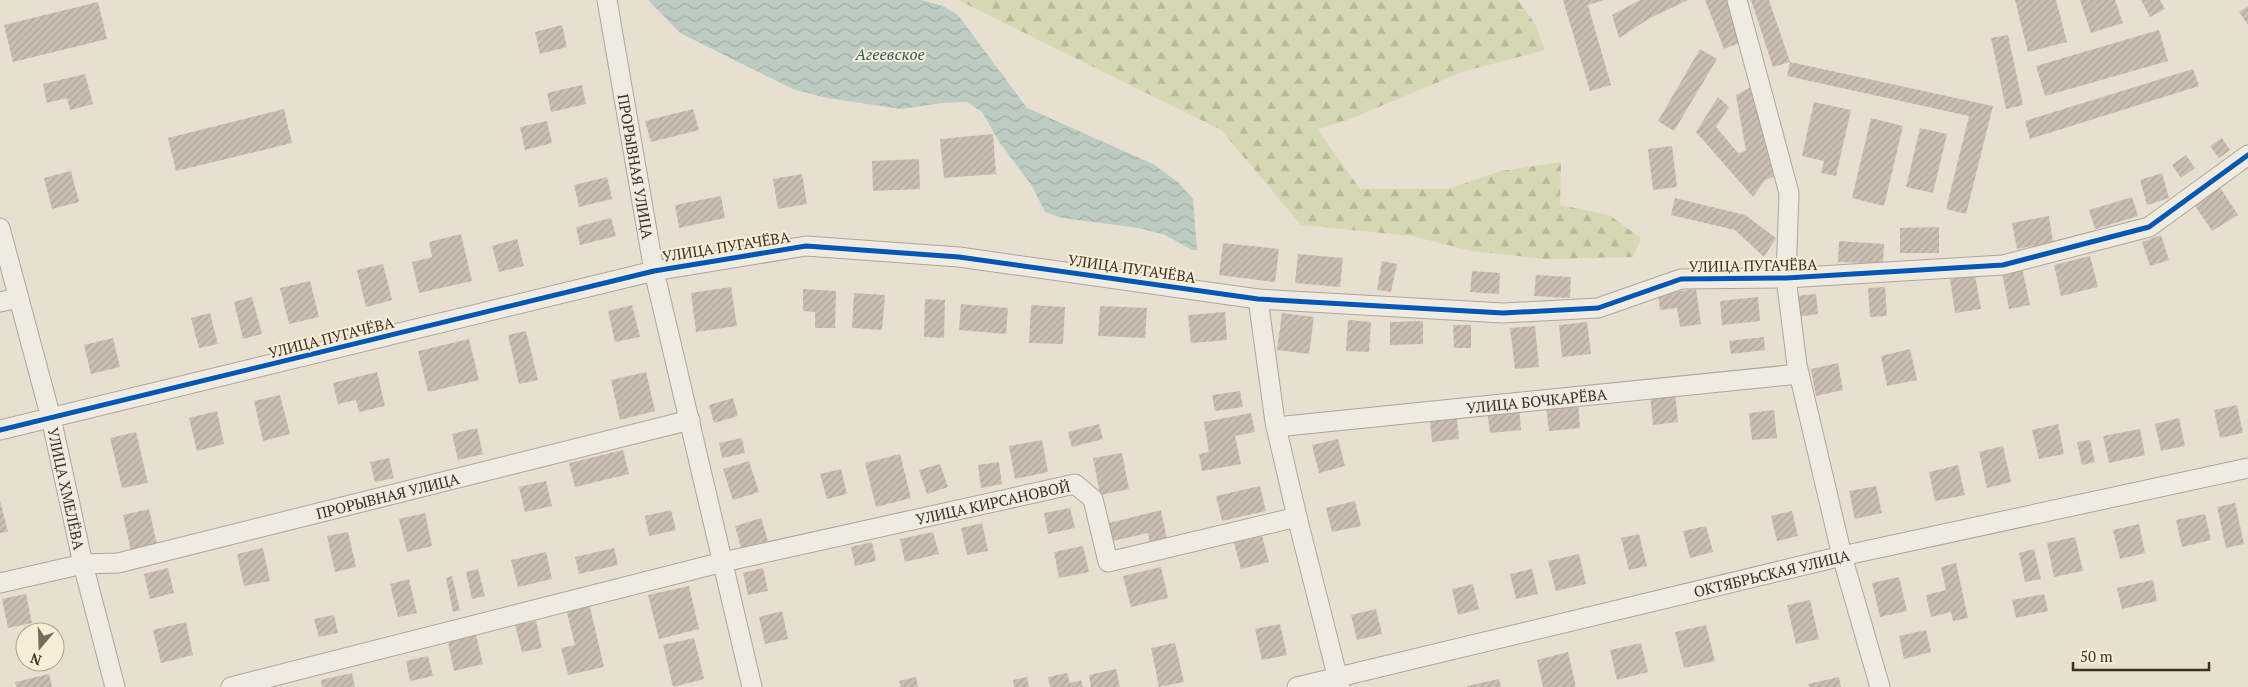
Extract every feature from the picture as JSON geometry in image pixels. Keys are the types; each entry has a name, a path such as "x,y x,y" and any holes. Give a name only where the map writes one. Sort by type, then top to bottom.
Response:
{"street":[{"name":"ПРОРЫВНАЯ УЛИЦА","path":"607,0 654,271 752,687"},
{"path":"1737,0 1789,193 1786,278 1799,374 1842,556 1880,687"},
{"name":"УЛИЦА ПУГАЧЁВА","path":"0,430 654,271 806,246 960,257 1258,299 1503,313 1598,308 1681,279 1786,278 2003,265 2149,227 2248,155"},
{"name":"УЛИЦА ХМЕЛЁВА","path":"0,228 51,418 83,564 115,687"},
{"path":"0,302 19,298"},
{"path":"1258,299 1276,427 1296,517 1339,683"},
{"name":"УЛИЦА БОЧКАРЁВА","path":"1276,427 1799,374"},
{"name":"ПРОРЫВНАЯ УЛИЦА","path":"83,564 118,563 690,420"},
{"name":"ОКТЯБРЬСКАЯ УЛИЦА","path":"1297,687 1339,683 1842,556 2248,468"},
{"name":"УЛИЦА КИРСАНОВОЙ","path":"723,562 1075,484 1093,499 1108,562 1296,517"},
{"path":"231,687 723,562"},
{"name":"УЛИЦА ХМЕЛЁВА","path":"0,583 83,564"}],"green space":[{"path":"958,0 1518,0 1535,24 1545,50 1462,72 1348,120 1317,129 1360,189 1448,189 1501,171 1561,162 1560,205 1609,215 1641,238 1633,257 1546,259 1471,251 1412,236 1301,225 1221,130"}],"water":[{"name":"Агеевское","path":"648,0 922,0 943,6 958,15 1027,108 1153,164 1179,183 1193,199 1197,250 1192,250 1165,235 1139,228 1062,218 1045,212 1032,186 1000,143 982,112 967,102 942,103 901,109 827,98 793,89 680,33"}],"building":[{"path":"1563,0 1604,0 1588,5 1611,85 1590,91"},
{"path":"1640,0 1688,0 1650,18 1619,38 1612,15"},
{"path":"1705,0 1729,0 1744,41 1724,49"},
{"path":"1751,0 1769,0 1790,62 1773,67"},
{"path":"2015,0 2056,0 2067,42 2028,52"},
{"path":"2080,0 2115,0 2123,23 2091,33"},
{"path":"2141,0 2160,0 2165,9 2150,17"},
{"path":"98,2 107,39 13,62 4,25"},
{"path":"2248,6 2248,25 2239,12"},
{"path":"562,25 567,47 540,54 535,32"},
{"path":"2159,30 2168,61 2045,96 2036,66"},
{"path":"2008,35 2023,105 2006,109 1991,38"},
{"path":"1700,49 1717,59 1674,131 1658,121"},
{"path":"1790,62 1993,106 1966,214 1946,209 1969,116 1787,76"},
{"path":"2193,69 2199,86 2030,139 2025,121"},
{"path":"85,74 93,104 70,110 67,98 47,103 43,84"},
{"path":"582,85 586,104 551,112 547,93"},
{"path":"1751,87 1778,175 1765,180 1753,197 1696,132 1718,97 1729,107 1716,127 1738,153 1746,151 1736,95"},
{"path":"1814,102 1851,110 1836,176 1821,173 1824,161 1802,156"},
{"path":"284,109 292,143 176,171 168,138"},
{"path":"693,109 699,130 651,142 645,121"},
{"path":"1871,118 1903,126 1884,206 1852,198"},
{"path":"547,121 552,143 525,150 520,127"},
{"path":"1920,128 1947,134 1933,193 1906,187"},
{"path":"993,134 996,174 944,178 940,139"},
{"path":"2222,138 2230,150 2219,158 2210,146"},
{"path":"1672,146 1677,187 1653,190 1648,149"},
{"path":"2186,155 2195,168 2181,178 2172,165"},
{"path":"919,159 920,189 873,191 872,161"},
{"path":"71,171 79,202 52,209 44,178"},
{"path":"2162,173 2169,198 2147,205 2140,180"},
{"path":"802,174 807,204 778,209 773,179"},
{"path":"607,177 612,199 579,207 574,185"},
{"path":"2219,186 2238,215 2212,231 2193,203"},
{"path":"721,196 725,218 679,228 675,205"},
{"path":"2132,197 2138,216 2095,229 2089,210"},
{"path":"1675,198 1745,215 1776,238 1764,257 1735,230 1671,215"},
{"path":"2049,216 2053,242 2017,249 2012,223"},
{"path":"611,218 616,236 580,245 576,227"},
{"path":"1939,227 1939,253 1900,253 1900,228"},
{"path":"461,234 472,281 419,293 412,262 432,257 429,242"},
{"path":"2161,235 2169,260 2150,266 2142,242"},
{"path":"517,239 524,266 499,272 492,246"},
{"path":"1839,241 1884,244 1883,264 1838,262"},
{"path":"1223,243 1279,249 1275,282 1219,275"},
{"path":"1298,254 1343,258 1340,287 1295,283"},
{"path":"2090,256 2098,287 2061,296 2054,265"},
{"path":"1382,261 1397,264 1391,292 1377,290"},
{"path":"383,264 392,300 366,307 357,270"},
{"path":"2022,268 2030,305 2009,309 2002,272"},
{"path":"1472,271 1500,273 1499,294 1470,292"},
{"path":"1536,275 1571,277 1570,298 1534,296"},
{"path":"1975,275 1981,309 1955,313 1950,279"},
{"path":"310,281 319,317 289,324 280,288"},
{"path":"731,287 737,326 696,332 691,293"},
{"path":"1885,287 1887,316 1870,317 1868,288"},
{"path":"803,289 836,291 835,328 815,328 815,312 803,311"},
{"path":"1696,289 1701,324 1680,327 1677,308 1660,310 1658,294"},
{"path":"854,293 885,295 882,330 852,328"},
{"path":"1816,294 1818,314 1796,317 1793,296"},
{"path":"252,297 262,334 243,339 234,302"},
{"path":"1758,297 1760,321 1722,325 1720,301"},
{"path":"925,299 945,300 944,338 924,337"},
{"path":"961,304 1008,308 1006,334 959,330"},
{"path":"632,305 640,337 615,342 608,311"},
{"path":"1031,305 1065,307 1063,344 1029,343"},
{"path":"1100,306 1147,308 1145,338 1098,336"},
{"path":"1225,312 1227,340 1191,343 1188,315"},
{"path":"210,313 218,344 199,348 191,318"},
{"path":"1282,313 1314,317 1309,354 1277,350"},
{"path":"1348,320 1371,322 1369,352 1346,351"},
{"path":"1423,321 1423,344 1390,345 1390,322"},
{"path":"1587,322 1591,354 1562,357 1559,325"},
{"path":"1453,325 1471,325 1471,348 1454,348"},
{"path":"1535,326 1539,367 1515,369 1510,328"},
{"path":"526,331 538,380 519,384 508,335"},
{"path":"1764,337 1765,350 1731,354 1729,341"},
{"path":"113,338 120,367 91,374 84,345"},
{"path":"469,339 479,380 428,392 418,351"},
{"path":"1910,349 1917,380 1887,386 1881,356"},
{"path":"1838,363 1843,390 1816,396 1811,369"},
{"path":"377,372 385,406 359,412 356,400 338,404 333,383"},
{"path":"646,372 655,411 620,420 611,380"},
{"path":"1240,391 1243,407 1215,411 1212,395"},
{"path":"1675,392 1678,422 1653,425 1650,395"},
{"path":"280,395 290,434 263,441 254,401"},
{"path":"733,398 738,416 714,423 709,405"},
{"path":"1578,402 1580,428 1549,431 1546,406"},
{"path":"2237,405 2243,433 2220,438 2214,410"},
{"path":"1519,407 1521,430 1490,433 1487,410"},
{"path":"1774,410 1777,438 1752,440 1749,413"},
{"path":"217,411 224,444 197,451 189,418"},
{"path":"1251,413 1255,432 1235,436 1241,464 1202,471 1199,454 1209,452 1204,422"},
{"path":"1457,418 1459,439 1432,442 1430,421"},
{"path":"2179,418 2185,446 2161,451 2155,424"},
{"path":"1099,424 1103,439 1072,447 1068,432"},
{"path":"2058,424 2064,454 2039,459 2032,430"},
{"path":"477,428 483,454 458,460 452,434"},
{"path":"2140,429 2145,455 2109,463 2103,436"},
{"path":"136,432 148,483 122,488 110,438"},
{"path":"742,438 745,453 722,458 719,443"},
{"path":"1338,439 1345,466 1319,473 1312,445"},
{"path":"1042,440 1048,472 1015,479 1009,446"},
{"path":"2090,440 2095,462 2082,465 2077,442"},
{"path":"2003,446 2011,482 1987,488 1979,452"},
{"path":"623,450 629,474 575,487 569,463"},
{"path":"1122,453 1129,489 1100,495 1093,458"},
{"path":"900,454 911,498 876,507 865,463"},
{"path":"389,458 394,478 375,482 370,462"},
{"path":"749,461 759,492 733,500 723,469"},
{"path":"999,462 1002,484 981,488 978,465"},
{"path":"940,464 948,487 927,494 919,470"},
{"path":"1958,465 1965,495 1935,501 1929,472"},
{"path":"841,469 847,494 827,499 820,474"},
{"path":"546,481 552,506 525,512 519,487"},
{"path":"1260,486 1266,511 1222,521 1216,496"},
{"path":"1876,486 1882,513 1855,519 1849,491"},
{"path":"0,501 8,532 0,533"},
{"path":"1355,501 1361,526 1332,532 1326,508"},
{"path":"2235,503 2244,544 2226,548 2217,507"},
{"path":"1070,508 1075,528 1048,534 1044,513"},
{"path":"149,509 157,544 131,551 123,515"},
{"path":"671,510 676,530 649,536 645,516"},
{"path":"1161,510 1167,540 1150,543 1148,533 1113,541 1109,523"},
{"path":"1792,511 1798,536 1777,541 1771,516"},
{"path":"425,513 432,546 407,552 399,519"},
{"path":"2205,514 2211,540 2182,547 2176,520"},
{"path":"761,518 768,541 741,548 735,526"},
{"path":"982,523 988,551 967,555 961,528"},
{"path":"2139,524 2145,553 2120,559 2113,530"},
{"path":"1706,526 1713,552 1690,558 1683,531"},
{"path":"348,532 356,567 335,572 327,536"},
{"path":"933,532 939,554 905,562 900,539"},
{"path":"1639,534 1647,566 1629,570 1621,538"},
{"path":"1262,536 1269,562 1241,569 1234,543"},
{"path":"2075,537 2083,571 2054,577 2047,543"},
{"path":"872,542 876,561 855,566 851,547"},
{"path":"1083,546 1089,572 1059,578 1054,552"},
{"path":"263,548 270,581 244,586 237,554"},
{"path":"614,548 618,565 579,574 575,557"},
{"path":"2034,549 2041,579 2025,582 2019,553"},
{"path":"546,552 552,579 518,587 511,560"},
{"path":"1579,554 1586,584 1556,591 1548,561"},
{"path":"1956,563 1968,618 1953,621 1951,612 1931,617 1926,595 1946,590 1941,567"},
{"path":"1161,567 1168,598 1131,607 1123,576"},
{"path":"168,568 174,593 150,599 144,574"},
{"path":"763,568 768,591 748,595 743,573"},
{"path":"478,569 485,596 472,599 466,572"},
{"path":"1532,569 1538,594 1516,599 1510,574"},
{"path":"452,576 460,610 453,612 446,578"},
{"path":"1899,577 1907,611 1880,617 1872,583"},
{"path":"409,579 417,613 398,617 390,584"},
{"path":"2153,580 2157,601 2122,609 2117,588"},
{"path":"1473,584 1479,609 1458,615 1452,589"},
{"path":"689,586 699,629 659,639 648,595"},
{"path":"26,594 32,622 15,622 15,627 8,628 2,599"},
{"path":"2044,594 2048,611 2016,618 2012,600"},
{"path":"1810,600 1819,639 1796,644 1787,605"},
{"path":"589,603 604,667 568,675 561,648 575,645 566,609"},
{"path":"1376,609 1382,634 1357,640 1351,615"},
{"path":"782,611 788,639 765,644 759,617"},
{"path":"334,615 338,633 319,637 314,619"},
{"path":"536,621 542,648 522,652 515,625"},
{"path":"186,622 193,655 161,663 153,630"},
{"path":"1280,624 1287,655 1262,660 1255,629"},
{"path":"1706,625 1715,661 1684,668 1675,632"},
{"path":"1926,630 1931,652 1904,659 1899,636"},
{"path":"476,635 483,664 454,671 448,642"},
{"path":"694,638 704,679 673,687 663,645"},
{"path":"1175,643 1184,682 1159,687 1151,648"},
{"path":"1641,643 1648,672 1617,680 1610,650"},
{"path":"1568,652 1576,687 1543,687 1537,660"},
{"path":"428,656 433,676 410,681 406,661"},
{"path":"1116,669 1120,687 1091,687 1089,675"},
{"path":"352,673 355,687 322,687 321,680"},
{"path":"1067,673 1070,683 1081,680 1083,687 1050,687 1048,677"},
{"path":"49,674 52,687 16,687 15,682"},
{"path":"916,677 918,687 901,687 899,681"},
{"path":"1027,677 1029,687 1014,687 1013,680"},
{"path":"1839,677 1841,687 1809,687 1808,684"},
{"path":"1499,679 1501,687 1467,687 1467,686"}],"cycle path":[{"path":"0,430 654,271 806,246 959,257 1258,299 1503,313 1598,308 1681,279 1786,278 2003,265 2149,227 2248,155"}]}
